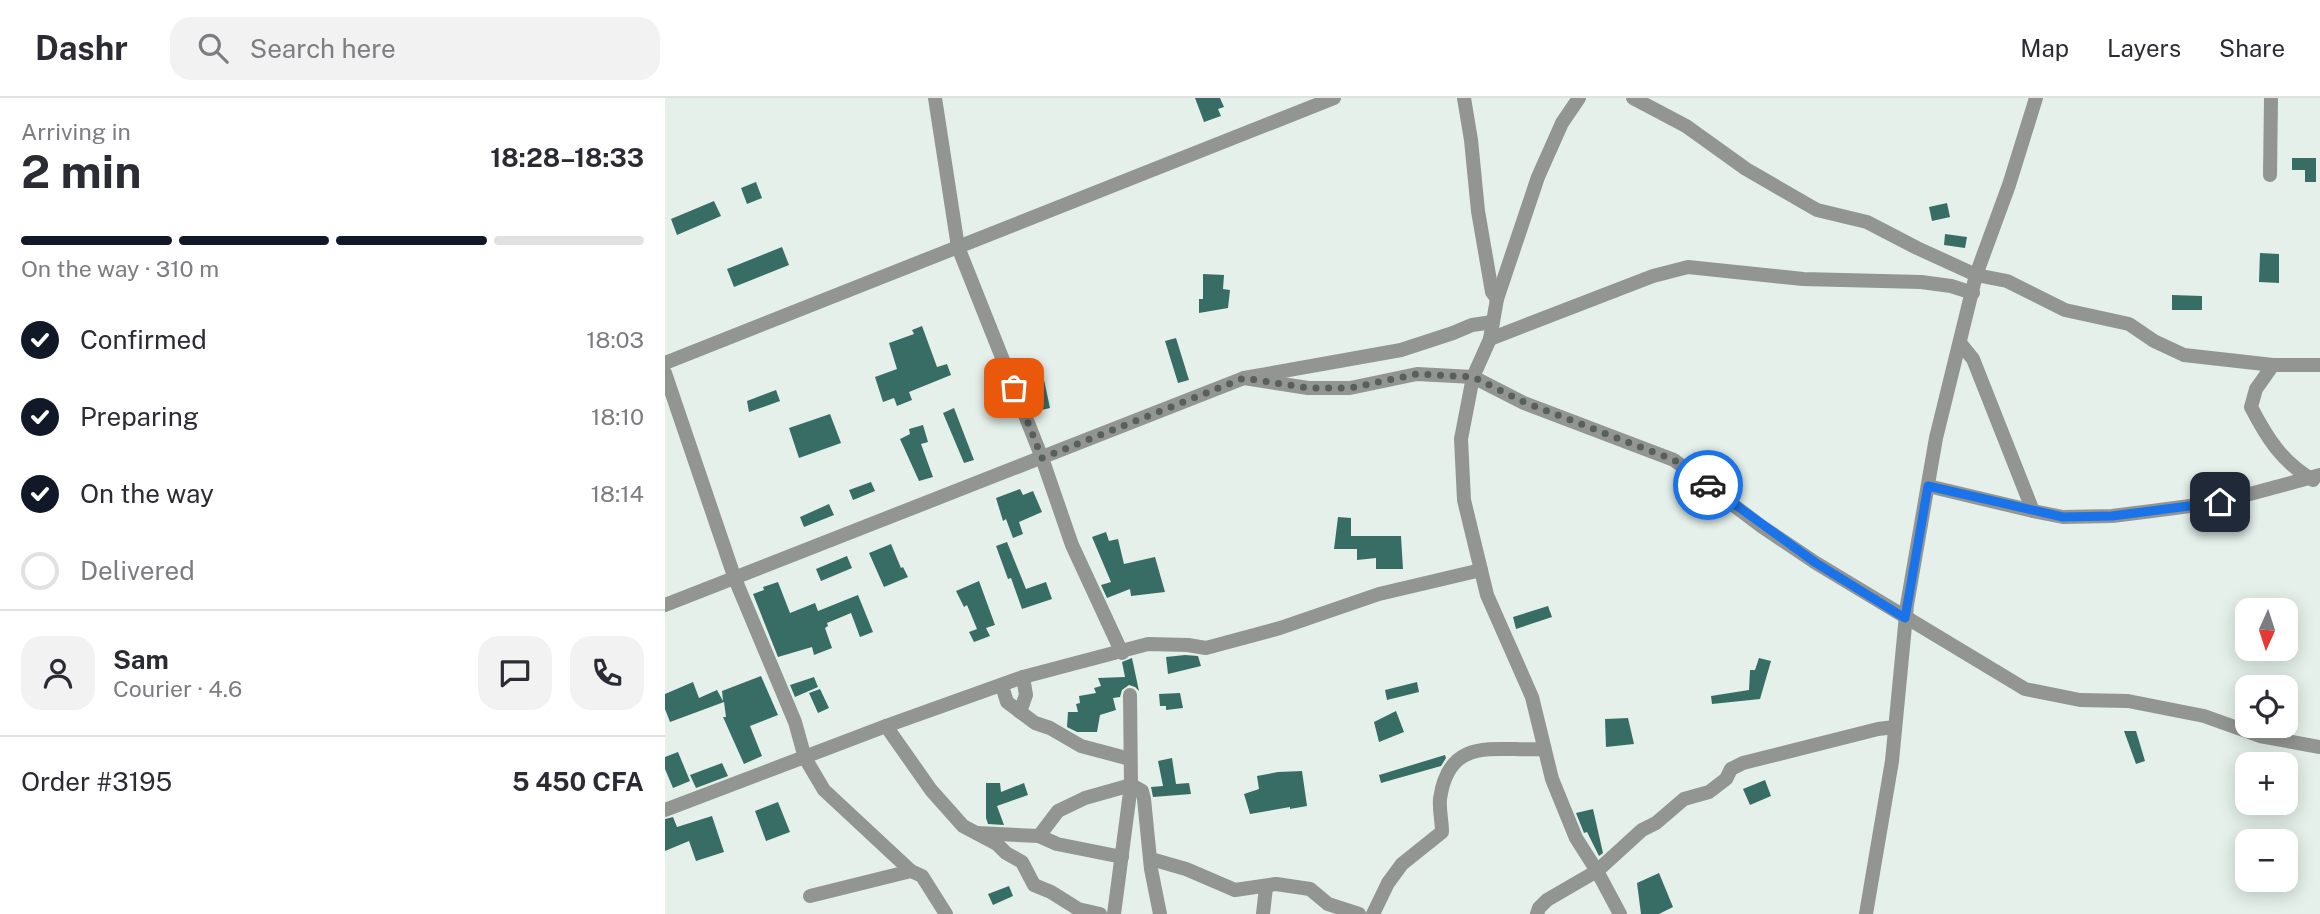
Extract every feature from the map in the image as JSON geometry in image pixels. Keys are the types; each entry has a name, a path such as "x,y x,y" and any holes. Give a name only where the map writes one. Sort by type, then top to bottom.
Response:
{"street":[{"path":"935,98 958,247 1042,458 1072,545 1122,653"},
{"path":"665,363 1334,98"},
{"path":"1464,98 1478,211 1492,292 1497,299"},
{"path":"1579,98 1562,123 1538,177 1497,299 1490,339 1473,377 1461,439 1464,499 1487,595 1532,698 1552,779 1576,838 1619,914"},
{"path":"1633,98 1686,126 1746,169 1817,210 1867,222 1976,275 2007,281 2065,310 2129,324 2154,341 2184,355 2273,365 2320,365"},
{"path":"1866,914 1892,761 1905,618 1936,438 1976,275 2009,185 2036,98"},
{"path":"2270,175 2271,98"},
{"path":"1490,339 1653,275 1688,267 1803,279 1921,282 1951,286 1973,293"},
{"path":"665,605 1244,378 1401,351 1472,325 1493,323"},
{"path":"1960,343 1973,359 2033,511"},
{"path":"2273,365 2256,389 2251,407 2285,461 2317,479"},
{"path":"665,373 734,579 795,722 805,758 824,790 911,871 922,876 946,914"},
{"path":"1244,378 1308,388 1350,388 1417,374 1473,377 1524,402 1674,460 1783,541 2025,689 2080,700 2128,701 2204,716 2260,736 2320,747"},
{"path":"1928,486 2063,517 2125,515 2220,502 2317,479"},
{"path":"665,810 1023,677 1155,644 1206,648 1280,628 1379,594 1481,570"},
{"path":"1020,712 1026,695 1023,677"},
{"path":"1002,686 1007,702 1035,723 1050,727 1081,746 1130,759"},
{"path":"1114,914 1131,785 1130,695"},
{"path":"886,726 931,790 963,826 997,844 1022,862 1034,885 1078,909 1100,914"},
{"path":"1537,914 1547,900 1597,871 1642,830 1656,823 1684,799 1709,792 1726,779 1731,769 1743,763 1895,727"},
{"path":"1373,914 1388,883 1402,864 1442,832 1439,802 1445,778 1454,766 1469,752 1482,748 1543,749"},
{"path":"1039,836 1058,811 1085,798 1131,785 1142,791 1160,914"},
{"path":"977,834 1039,836 1057,844 1122,857"},
{"path":"1151,859 1186,869 1235,890 1276,884 1310,889 1328,904 1359,914"},
{"path":"810,896 911,871"},
{"path":"1263,914 1266,887"}],"building":[{"path":"1195,98 1220,98 1224,107 1218,109 1221,116 1204,122"},
{"path":"2292,158 2316,158 2316,182 2305,182 2305,170 2292,170"},
{"path":"756,182 762,198 747,204 741,188"},
{"path":"714,201 721,216 677,235 671,219"},
{"path":"1947,203 1950,217 1932,221 1929,207"},
{"path":"1945,234 1967,237 1965,248 1944,245"},
{"path":"782,247 789,265 734,287 727,269"},
{"path":"2260,253 2279,254 2279,283 2259,282"},
{"path":"1203,274 1224,275 1223,289 1230,290 1228,308 1199,313 1199,299 1203,299"},
{"path":"2172,295 2202,296 2202,310 2172,310"},
{"path":"922,326 937,367 947,364 951,375 909,392 912,400 897,406 894,398 883,402 875,377 897,369 889,343 914,334 912,330"},
{"path":"1176,338 1189,380 1178,383 1165,341"},
{"path":"1043,375 1050,408 1037,411 1029,379"},
{"path":"776,390 780,401 749,412 747,401"},
{"path":"954,408 974,460 964,463 943,413"},
{"path":"830,414 841,443 799,458 789,428"},
{"path":"923,425 928,442 921,444 933,477 919,481 900,439 910,434 909,429"},
{"path":"871,482 875,491 853,500 849,490"},
{"path":"1020,489 1023,495 1033,491 1042,512 1019,522 1023,534 1013,538 1006,519 1003,521 996,498"},
{"path":"829,504 834,515 804,527 800,517"},
{"path":"1338,517 1351,518 1351,536 1401,536 1403,569 1376,569 1376,558 1357,560 1357,549 1334,549"},
{"path":"1106,532 1109,541 1118,539 1124,564 1155,557 1165,592 1131,596 1130,589 1107,598 1101,585 1111,582 1092,537"},
{"path":"1007,542 1026,589 1046,582 1052,599 1022,609 996,546"},
{"path":"891,544 901,568 903,567 908,577 884,587 869,553"},
{"path":"847,556 852,568 821,581 816,569"},
{"path":"979,581 995,625 986,628 990,636 974,642 969,632 977,629 967,605 964,607 956,591"},
{"path":"778,582 790,613 815,603 818,611 858,595 873,632 860,637 851,613 827,623 825,628 832,648 814,655 812,647 778,657 753,594"},
{"path":"1548,606 1552,617 1516,629 1513,617"},
{"path":"1198,656 1201,666 1168,674 1166,657"},
{"path":"1132,658 1139,691 1129,685 1122,690 1120,697 1113,698 1116,710 1100,715 1097,732 1077,732 1067,727 1068,712 1078,712 1076,704 1080,703 1079,696 1096,693 1094,688 1101,686 1098,678 1125,677 1122,662"},
{"path":"1759,658 1771,661 1760,699 1712,704 1711,696 1749,690 1750,670 1755,670"},
{"path":"761,676 778,715 750,726 762,756 744,764 723,717 726,717 724,702 670,722 665,709 665,694 693,682 699,698 717,690 723,701 722,691"},
{"path":"814,677 818,687 795,697 790,685"},
{"path":"1417,682 1419,692 1387,700 1385,690"},
{"path":"820,689 829,708 818,713 809,693"},
{"path":"1180,693 1183,708 1166,710 1166,706 1160,706 1159,694"},
{"path":"1396,711 1404,732 1379,742 1374,722"},
{"path":"1628,718 1634,744 1606,747 1605,719"},
{"path":"2124,731 2136,731 2145,761 2136,764"},
{"path":"678,752 690,781 673,788 665,769 665,757"},
{"path":"1445,755 1441,766 1381,783 1379,775"},
{"path":"1172,758 1176,784 1189,783 1191,794 1153,797 1151,787 1163,786 1158,761"},
{"path":"722,763 728,776 696,788 690,775"},
{"path":"1302,771 1307,806 1250,814 1244,794 1259,789 1257,776"},
{"path":"1765,780 1771,796 1750,805 1743,789"},
{"path":"986,783 1000,783 1001,792 1024,783 1028,795 997,806 1004,825 988,824"},
{"path":"778,802 790,832 766,841 755,811"},
{"path":"1593,809 1603,853 1599,856 1587,832 1584,833 1576,813"},
{"path":"712,816 724,852 696,861 689,841 665,851 665,819 673,817 677,827"},
{"path":"1659,873 1673,907 1659,914 1641,914 1637,883"},
{"path":"1009,886 1013,896 993,905 988,894"}],"way so far":[{"path":"1014,388 1042,458 1244,378 1308,388 1350,388 1417,374 1473,377 1524,402 1674,460 1708,485"}],"route":[{"path":"1708,485 1761,526 1905,618 1928,486 2063,517 2112,516 2220,502"}]}
